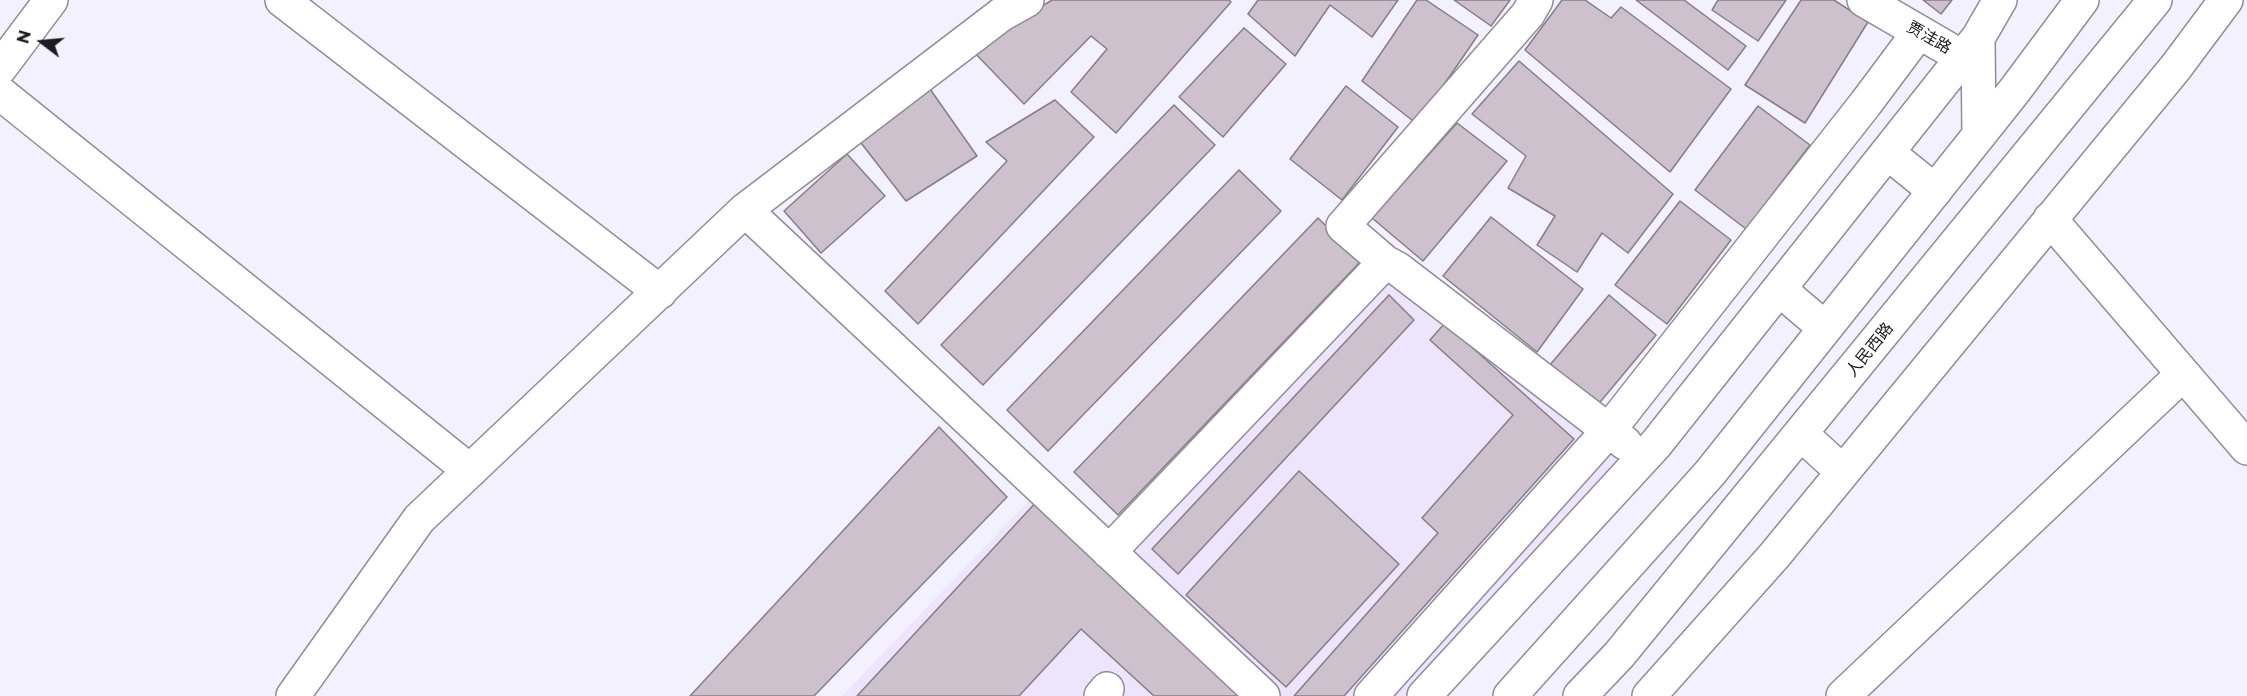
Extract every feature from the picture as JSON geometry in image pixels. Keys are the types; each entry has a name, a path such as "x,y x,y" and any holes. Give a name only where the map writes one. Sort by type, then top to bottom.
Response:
{"street":[{"path":"0,68 51,0"},
{"path":"282,0 660,292"},
{"path":"293,696 419,519 745,210 1002,14 1027,0"},
{"path":"1536,0 1528,14 1343,226 1385,262 1398,269 1645,458"},
{"name":"贾洼路","path":"1864,0 1919,32 1970,48"},
{"path":"1424,696 1645,458 1970,48 2000,0"},
{"path":"1510,696 1710,472 1935,191 2082,0"},
{"name":"人民西路","path":"1580,696 1619,655 2155,0"},
{"path":"1648,696 1774,556 1844,472 2176,67 2226,0"},
{"path":"1371,696 1609,430 1866,103 1919,32"},
{"path":"1970,48 1979,135"},
{"path":"0,93 470,471"},
{"path":"1887,153 1935,191"},
{"path":"745,210 1263,696"},
{"path":"2050,219 2247,448"},
{"path":"1109,552 1385,262"},
{"path":"1779,289 1825,328"},
{"path":"1843,696 2183,374"},
{"path":"1801,434 1844,472"}],"shaded area":[{"path":"1398,269 1645,458 1424,696 842,696 1041,488 1117,559"}],"building":[{"path":"1052,0 1229,0 1231,2 1116,133 1071,92 1107,49 1091,36 1024,104 971,49"},
{"path":"1258,0 1398,0 1372,37 1330,5 1295,56 1248,14"},
{"path":"1417,0 1426,0 1478,35 1417,124 1362,81"},
{"path":"1454,0 1510,0 1491,26"},
{"path":"1562,0 1585,0 1611,18 1621,7 1731,89 1670,172 1525,50"},
{"path":"1636,0 1684,0 1746,46 1728,70"},
{"path":"1718,0 1786,0 1758,41 1712,10"},
{"path":"1801,0 1834,0 1868,22 1805,123 1745,85"},
{"path":"1923,0 1952,0 1941,14"},
{"path":"1244,28 1286,64 1223,137 1179,97"},
{"path":"1519,61 1673,194 1628,253 1602,233 1577,272 1537,245 1555,216 1508,188 1526,156 1472,114"},
{"path":"1346,86 1398,127 1342,200 1290,159"},
{"path":"930,89 977,156 906,201 858,139"},
{"path":"1055,100 1094,137 918,324 885,291 1007,161 986,142"},
{"path":"1174,105 1215,145 983,385 941,345"},
{"path":"1758,106 1810,145 1746,229 1695,190"},
{"path":"1457,123 1507,161 1423,261 1372,218"},
{"path":"847,154 885,196 821,253 784,211"},
{"path":"1239,170 1281,211 1048,451 1007,410"},
{"path":"1680,201 1731,240 1667,324 1615,285"},
{"path":"1491,217 1583,289 1537,352 1443,276"},
{"path":"1318,218 1361,261 1118,515 1074,472"},
{"path":"1389,295 1414,320 1178,574 1152,549"},
{"path":"1609,295 1656,335 1596,407 1549,366"},
{"path":"1445,323 1574,439 1344,696 1294,696 1438,533 1422,518 1513,415 1430,340"},
{"path":"939,427 1007,497 814,696 690,696"},
{"path":"1299,471 1399,564 1286,687 1186,595"},
{"path":"1039,499 1252,696 1154,696 1081,629 1019,696 857,696"}]}
